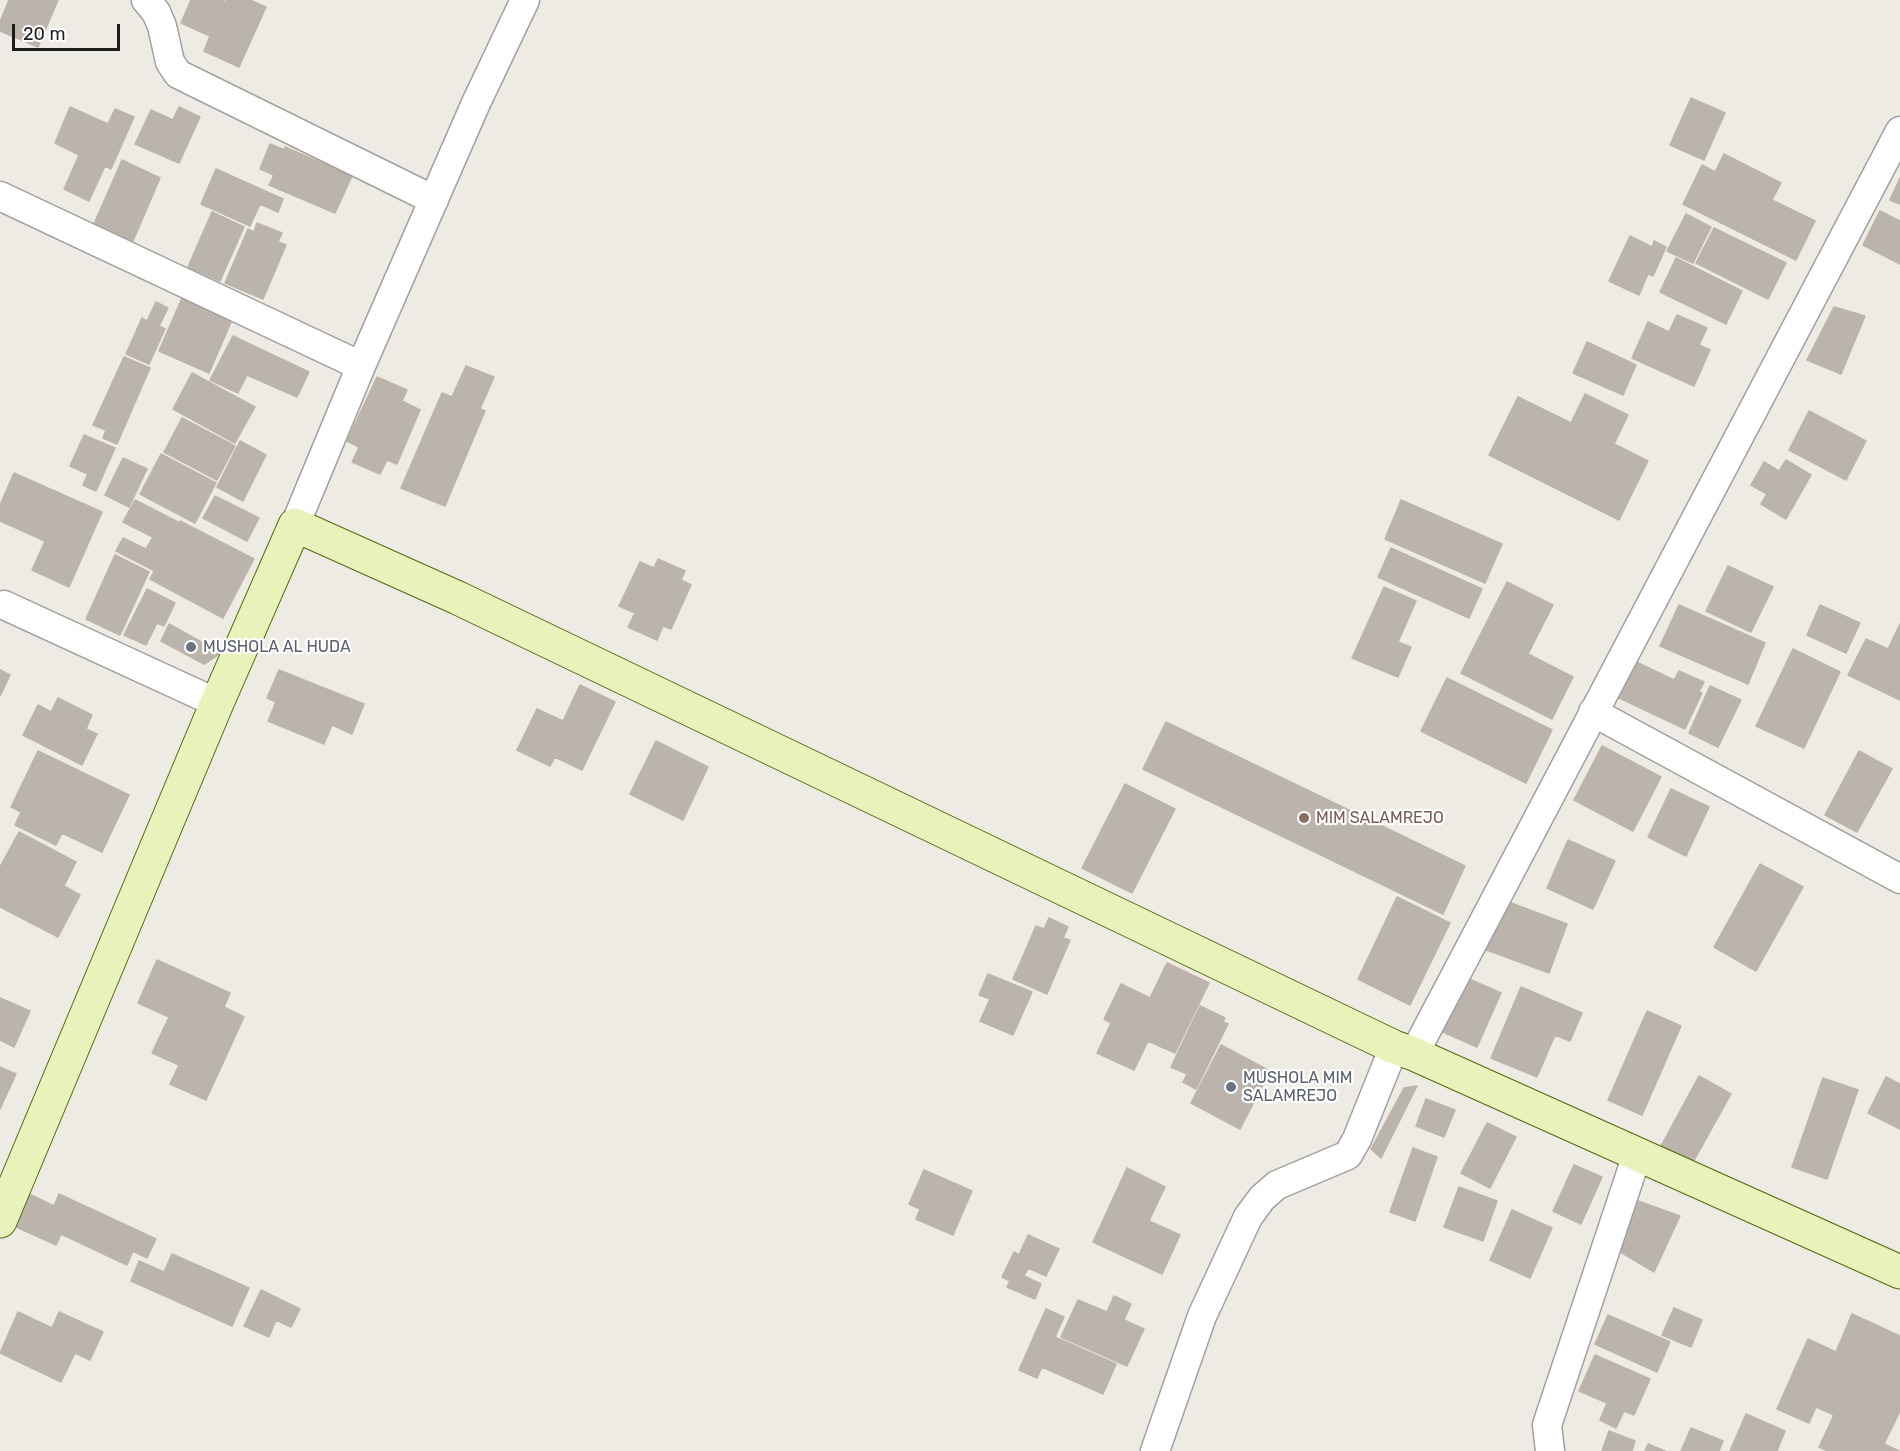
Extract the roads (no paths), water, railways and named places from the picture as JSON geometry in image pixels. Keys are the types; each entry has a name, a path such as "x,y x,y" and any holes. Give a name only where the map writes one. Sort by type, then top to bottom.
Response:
{"street":[{"path":"146,0 156,12 162,26 170,62 178,74 434,200"},
{"path":"0,1221 361,366 525,0"},
{"path":"1155,1451 1202,1316 1248,1217 1262,1198 1277,1185 1348,1155 1593,712 1900,131"},
{"path":"0,196 361,366"},
{"path":"295,525 458,598 1404,1051 1900,1272"},
{"path":"4,604 217,703"},
{"path":"1593,712 1900,879"},
{"path":"1550,1451 1547,1425 1637,1155"}],"place":[{"name":"MUSHOLA AL HUDA","path":"191,647"},
{"name":"MIM SALAMREJO","path":"1304,818"},
{"name":"MUSHOLA MIM SALAMREJO","path":"1231,1087"}]}
